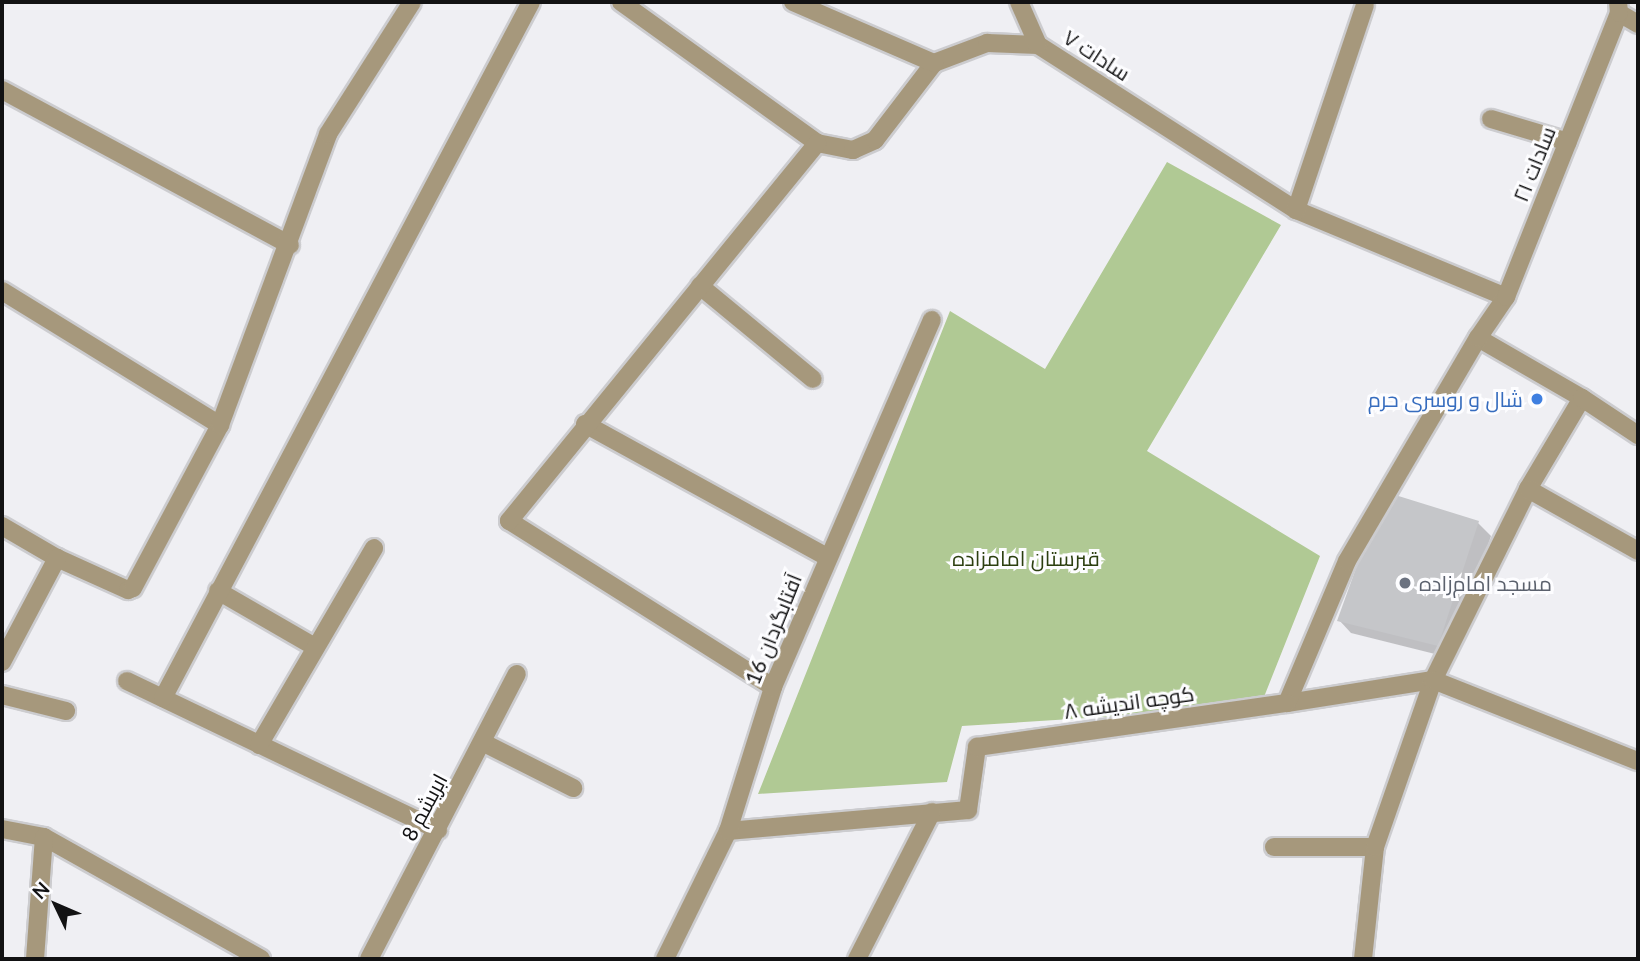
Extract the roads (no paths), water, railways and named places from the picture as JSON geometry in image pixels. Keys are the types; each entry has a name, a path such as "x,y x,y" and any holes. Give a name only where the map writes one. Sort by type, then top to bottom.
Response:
{"street":[{"path":"2,526 57,558 131,590 220,425 290,245 328,134 412,2"},
{"path":"163,698 531,2"},
{"path":"621,2 817,143 853,150 874,140 934,64 793,2"},
{"path":"1020,2 1038,45"},
{"path":"1296,210 1365,5"},
{"path":"1618,7 1638,24"},
{"name":"سادات ۲۱","path":"1287,702 1347,561 1478,338 1506,297 1618,7"},
{"name":"سادات ۷","path":"934,64 987,43 1038,45 1296,210 1506,297"},
{"path":"2,90 290,245"},
{"path":"1490,119 1568,142"},
{"path":"773,687 509,521 585,424 817,143"},
{"path":"700,286 813,379"},
{"path":"2,291 220,425"},
{"name":"آفتابگردان 16","path":"665,959 728,831 773,687 827,557 932,320"},
{"path":"1478,338 1583,398 1638,435"},
{"path":"1363,959 1375,847 1433,681 1528,489 1583,398"},
{"path":"585,424 827,557"},
{"path":"1528,489 1638,551"},
{"path":"259,745 374,548"},
{"path":"2,662 57,558"},
{"path":"218,592 315,647"},
{"name":"ابریشم 8","path":"369,959 484,743 517,674"},
{"path":"127,681 438,830"},
{"path":"1433,681 1638,761"},
{"name":"کوچه اندیشه ۸","path":"932,812 968,810 977,747 1433,681"},
{"path":"2,695 66,711"},
{"path":"484,743 573,789"},
{"path":"728,831 932,812"},
{"path":"857,959 932,812"},
{"path":"2,829 44,837 261,959"},
{"path":"35,959 44,837"},
{"path":"1274,847 1375,847"}],"place":[{"name":"شال و روسری حرم","path":"1537,399"},
{"name":"مسجد امام‌زاده","path":"1405,583"}],"park label":[{"name":"قبرستان امامزاده","path":"1026,558"}]}
